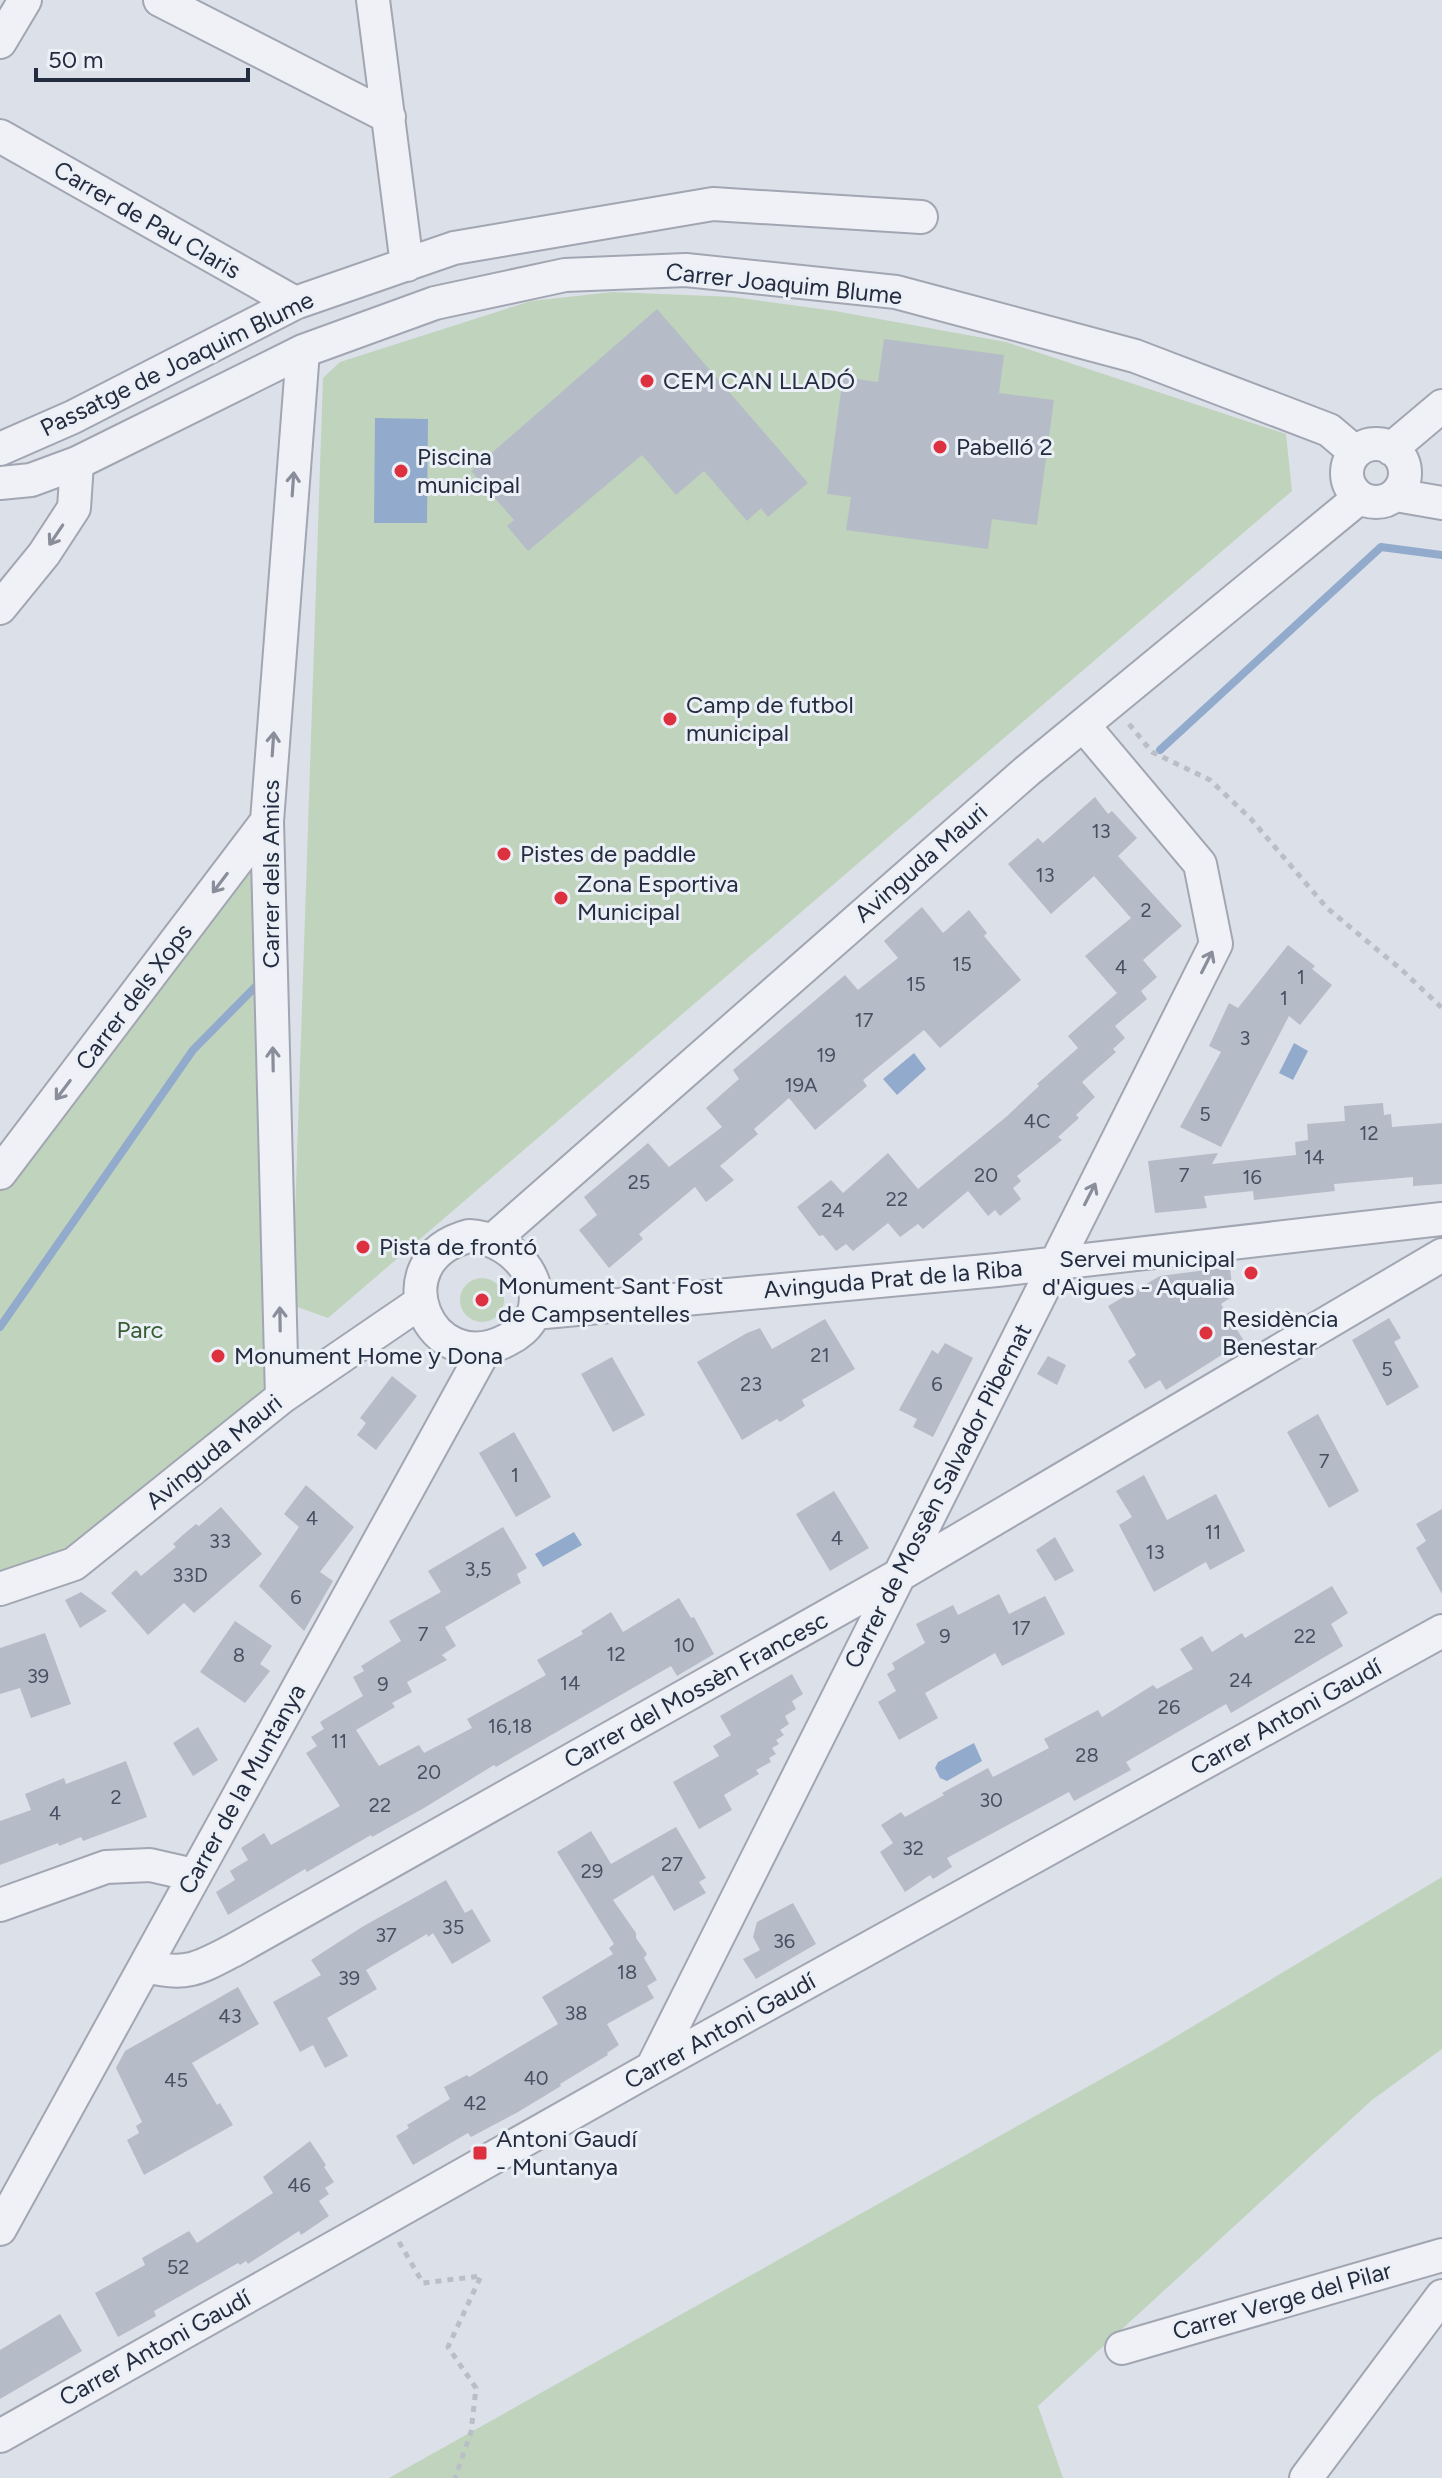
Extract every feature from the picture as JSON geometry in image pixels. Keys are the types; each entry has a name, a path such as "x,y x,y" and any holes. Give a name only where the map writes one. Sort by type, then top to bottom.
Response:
{"street":[{"path":"0,42 25,0"},
{"path":"160,0 389,117"},
{"path":"373,0 407,265"},
{"name":"Carrer de Pau Claris","path":"0,136 295,303"},
{"name":"Passatge de Joaquim Blume","path":"0,449 73,417 295,303 454,248 713,204 921,217"},
{"name":"Carrer Joaquim Blume","path":"0,483 31,480 77,463 303,351 435,303 565,275 686,270 896,292 1135,356 1329,430 1355,452"},
{"name":"Carrer dels Amics","path":"282,1397 267,821 303,351"},
{"path":"1391,449 1442,406"},
{"path":"1373,444 1391,449 1398,455 1405,471 1401,488 1396,495 1378,503 1359,498 1352,492 1346,476 1350,459 1355,452 1373,444"},
{"path":"0,608 44,554 74,508 77,463"},
{"path":"1396,495 1442,503"},
{"name":"Avinguda Mauri","path":"493,1240 1027,771 1359,498"},
{"name":"Carrer de Mossèn Salvador Pibernat","path":"652,2068 1216,944 1200,864 1084,726"},
{"name":"Carrer dels Xops","path":"0,1173 267,821"},
{"name":"Avinguda Prat de la Riba","path":"534,1313 1055,1264 1442,1219"},
{"path":"469,1236 493,1240 506,1246 519,1258 529,1275 534,1294 534,1313 529,1323 516,1335 485,1349 454,1344 432,1329 424,1315 420,1286 423,1271 440,1248 454,1240 469,1236"},
{"name":"Carrer del Mossèn Francesc","path":"147,1966 167,1972 183,1972 204,1966 896,1577 1442,1255"},
{"name":"Avinguda Mauri","path":"0,1589 74,1564 282,1397 421,1302"},
{"name":"Carrer de la Muntanya","path":"4,2215 147,1966 194,1875 485,1349"},
{"name":"Carrer Antoni Gaudí","path":"0,2436 652,2068 1442,1631"},
{"path":"0,1905 106,1867 150,1865 194,1875"},
{"name":"Carrer Verge del Pilar","path":"1122,2348 1442,2255"},
{"path":"1306,2478 1442,2296"}],"path":[{"path":"1111,702 1152,752 1210,780 1251,819 1327,908 1442,1008"},
{"path":"385,2218 423,2283 481,2276 448,2347 476,2388 471,2432 455,2478"}],"green space":[{"name":"Zona Esportiva Municipal","path":"613,292 734,297 835,311 1006,342 1286,434 1292,491 328,1318 292,1305 323,378 340,362 531,301"},
{"name":"Parc","path":"267,821 282,1397 74,1564 0,1589 0,1173"},
{"path":"482,1278 498,1284 504,1300 498,1316 482,1322 466,1316 460,1300 466,1284"},
{"path":"1442,1877 1442,2049 1372,2100 1038,2406 1063,2478 389,2478 1155,2049"}],"water":[{"name":"Piscina municipal","path":"375,418 428,419 427,523 374,523"},
{"path":"1294,1043 1308,1051 1293,1080 1279,1073"},
{"path":"914,1053 926,1069 897,1095 883,1079"},
{"path":"574,1532 582,1545 543,1567 535,1554"},
{"path":"974,1743 982,1761 947,1781 940,1778 935,1768 938,1762"}],"building":[{"name":"CEM CAN LLADÓ","path":"657,309 808,483 768,517 761,508 747,521 704,471 676,495 642,455 528,551 507,526 514,520 471,471"},
{"name":"Pabelló 2","path":"884,339 1004,355 999,393 1054,400 1037,525 992,519 988,549 846,530 851,497 827,494 843,377 878,382"},
{"path":"1095,797 1108,814 1112,811 1137,838 1118,856 1182,926 1143,960 1157,977 1141,991 1147,999 1115,1026 1125,1038 1113,1049 1116,1052 1082,1082 1095,1097 1076,1115 1079,1118 1058,1137 1062,1140 1017,1176 1021,1181 1013,1188 1021,1199 1000,1216 995,1210 988,1216 968,1191 923,1229 918,1224 900,1237 888,1223 853,1251 846,1244 836,1251 823,1235 819,1236 797,1207 831,1180 843,1193 888,1153 918,1189 1006,1117 1078,1048 1068,1036 1117,993 1085,956 1131,918 1094,876 1051,914 1008,864 1038,838 1043,843"},
{"path":"922,907 943,933 969,910 987,933 984,936 1021,980 940,1048 924,1030 863,1080 867,1086 815,1130 789,1098 754,1129 758,1134 720,1166 734,1180 706,1202 695,1187 639,1234 643,1239 609,1268 579,1230 597,1215 584,1197 648,1143 669,1167 722,1127 706,1108 739,1079 733,1070 845,975 858,990 898,958 884,941"},
{"path":"1288,945 1315,966 1312,969 1332,985 1300,1025 1289,1016 1221,1147 1180,1127 1221,1052 1209,1046 1229,1003 1238,1008"},
{"path":"1383,1103 1384,1115 1391,1114 1392,1127 1442,1123 1442,1184 1413,1186 1413,1177 1334,1184 1335,1191 1254,1200 1253,1191 1204,1196 1207,1208 1155,1213 1148,1161 1218,1153 1212,1164 1296,1155 1295,1142 1308,1140 1307,1124 1345,1121 1344,1106"},
{"name":"Residència Benestar","path":"1230,1267 1233,1296 1221,1304 1244,1341 1166,1390 1160,1380 1145,1389 1128,1361 1136,1355 1108,1306 1160,1276"},
{"path":"1389,1318 1401,1338 1394,1342 1419,1387 1387,1406 1352,1340"},
{"path":"825,1319 855,1369 802,1400 805,1406 780,1422 777,1419 742,1440 697,1362 760,1328 772,1349"},
{"path":"945,1343 973,1358 933,1437 913,1427 917,1419 899,1410 932,1350 938,1354"},
{"path":"1048,1356 1066,1365 1057,1385 1037,1374"},
{"path":"612,1357 645,1415 613,1432 581,1374"},
{"path":"392,1376 417,1396 376,1450 357,1435 366,1423 360,1418"},
{"path":"1318,1414 1359,1491 1329,1508 1287,1432"},
{"path":"514,1432 551,1497 516,1517 479,1453"},
{"path":"1144,1475 1167,1520 1216,1494 1245,1551 1210,1570 1206,1562 1154,1592 1119,1525 1132,1517 1116,1491"},
{"path":"306,1485 354,1527 320,1572 333,1581 304,1631 259,1586 299,1527 284,1514"},
{"path":"834,1491 869,1548 830,1571 796,1514"},
{"path":"221,1507 262,1554 194,1613 184,1603 148,1635 111,1593 136,1570 141,1576 176,1547 173,1544 184,1534"},
{"path":"1442,1509 1442,1594 1416,1548 1426,1541 1416,1524"},
{"path":"503,1527 527,1568 517,1574 521,1583 445,1627 456,1646 442,1655 447,1660 407,1682 412,1692 392,1703 395,1707 356,1730 379,1766 419,1745 424,1753 472,1728 467,1719 546,1675 537,1660 583,1634 581,1631 611,1612 623,1632 679,1598 691,1618 694,1617 714,1654 677,1676 671,1666 424,1808 307,1872 305,1869 228,1915 216,1892 235,1880 230,1871 248,1860 241,1848 264,1833 271,1845 340,1806 306,1753 317,1746 311,1737 324,1729 320,1722 363,1696 353,1677 364,1671 361,1666 401,1641 389,1621 441,1592 428,1571"},
{"path":"1055,1537 1074,1571 1055,1581 1036,1550"},
{"path":"1332,1586 1348,1613 1331,1624 1343,1646 1231,1713 1226,1704 1126,1762 1131,1770 1074,1801 1069,1792 947,1858 952,1867 933,1879 930,1875 905,1892 880,1852 893,1843 881,1825 901,1812 905,1817 988,1768 993,1777 1049,1748 1044,1739 1098,1710 1102,1717 1153,1685 1157,1689 1193,1669 1180,1649 1202,1636 1212,1652 1242,1633 1245,1638"},
{"path":"81,1592 107,1611 80,1628 65,1600"},
{"path":"999,1594 1009,1614 1045,1596 1065,1634 1002,1666 995,1653 925,1693 938,1718 899,1740 878,1702 896,1691 887,1674 895,1669 892,1663 925,1643 916,1624 953,1605 958,1615"},
{"path":"235,1621 272,1646 260,1664 270,1671 245,1703 200,1672"},
{"path":"45,1633 71,1704 31,1718 20,1688 0,1694 0,1648"},
{"path":"792,1674 803,1694 792,1701 796,1709 785,1716 789,1724 780,1730 784,1735 776,1740 779,1744 772,1748 776,1754 769,1758 771,1762 756,1770 759,1774 724,1795 732,1810 699,1829 673,1782 719,1756 713,1746 731,1735 720,1716"},
{"path":"198,1727 218,1760 193,1776 173,1743"},
{"path":"126,1761 147,1817 83,1841 81,1837 59,1846 58,1843 0,1865 0,1821 31,1810 25,1794 64,1778 66,1784"},
{"path":"676,1827 706,1878 699,1882 706,1893 674,1911 653,1875 613,1900 636,1933 647,1954 644,1958 657,1980 647,1986 654,1998 607,2024 619,2045 518,2112 471,2137 468,2133 413,2165 396,2136 409,2128 407,2125 450,2099 444,2087 467,2075 469,2077 558,2024 542,1997 613,1954 609,1948 614,1944 557,1852 591,1831 611,1864"},
{"path":"446,1880 465,1913 472,1909 491,1941 452,1964 433,1933 428,1937 427,1934 366,1970 377,1989 327,2018 348,2056 325,2068 313,2045 300,2052 273,2002 321,1975 311,1960"},
{"path":"793,1903 816,1944 756,1979 743,1959 760,1950 753,1937 757,1922"},
{"path":"238,1987 259,2024 192,2063 233,2125 144,2175 127,2140 139,2133 136,2126 142,2122 116,2068 125,2051"},
{"path":"310,2141 334,2182 325,2188 329,2194 319,2201 329,2216 248,2264 246,2261 240,2265 238,2263 154,2311 156,2316 118,2337 95,2293 145,2265 142,2258 189,2231 197,2243 273,2193 263,2177"},
{"path":"60,2314 82,2351 0,2399 0,2350"}],"waterway":[{"path":"1160,750 1381,547 1442,555"},
{"path":"0,1327 193,1050 262,980"}],"place":[{"name":"CEM CAN LLADÓ","path":"647,381"},
{"name":"Pabelló 2","path":"940,447"},
{"name":"Piscina municipal","path":"401,471"},
{"name":"Camp de futbol municipal","path":"670,719"},
{"name":"Pistes de paddle","path":"504,854"},
{"name":"Zona Esportiva Municipal","path":"561,898"},
{"name":"Pista de frontó","path":"363,1247"},
{"name":"Servei municipal d'Aigues - Aqualia","path":"1251,1273"},
{"name":"Monument Sant Fost de Campsentelles","path":"482,1300"},
{"name":"Residència Benestar","path":"1206,1333"},
{"name":"Monument Home y Dona","path":"218,1356"},
{"name":"Antoni Gaudí - Muntanya","path":"480,2153"}]}
